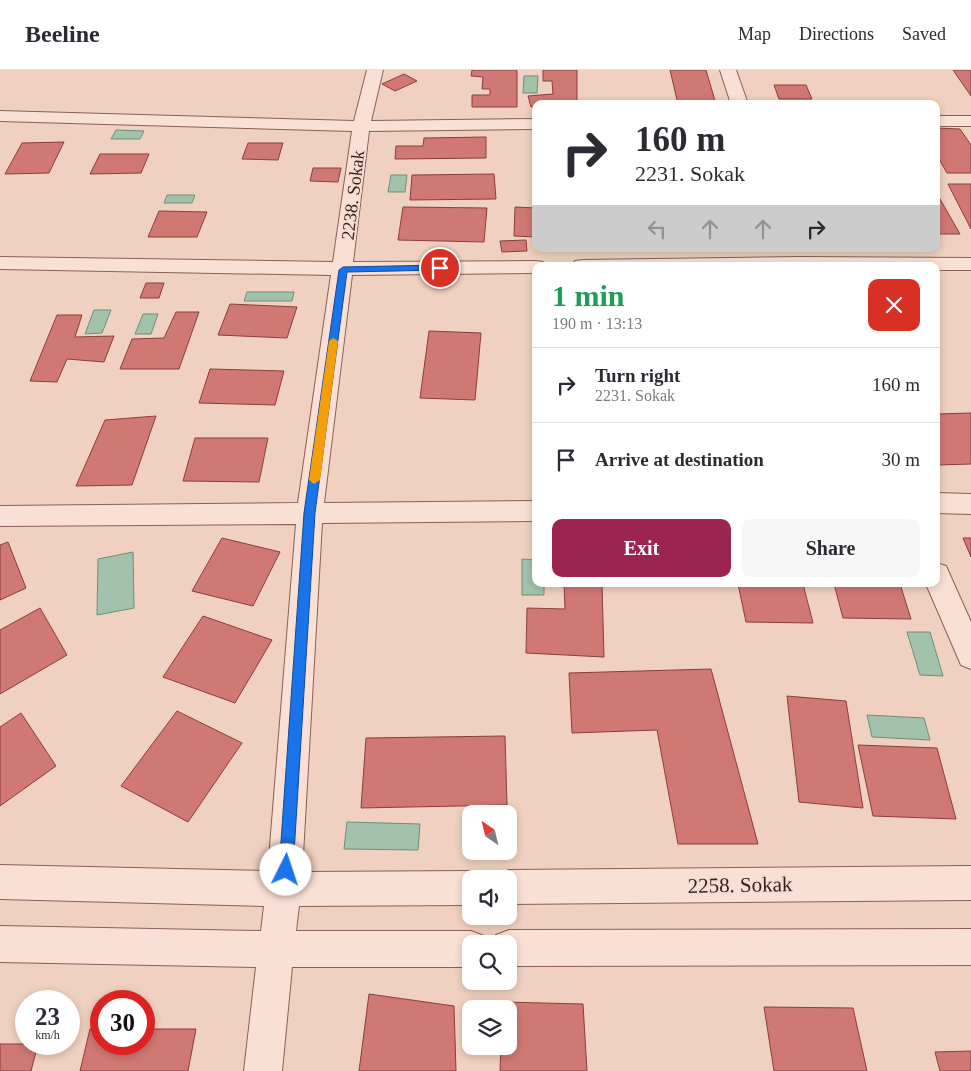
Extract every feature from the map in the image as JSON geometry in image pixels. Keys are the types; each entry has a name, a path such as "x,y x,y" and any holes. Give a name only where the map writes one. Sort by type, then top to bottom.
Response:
{"street":[{"name":"2238. Sokak","path":"263,1071 284,890 310,513 361,126 375,70"},
{"path":"728,70 739,100"},
{"path":"0,116 361,126 532,124"},
{"path":"940,121 971,121"},
{"path":"706,262 799,259 902,262"},
{"path":"0,263 343,270 532,267"},
{"path":"940,263 971,264"},
{"path":"940,503 971,504"},
{"path":"0,516 532,511"},
{"path":"940,583 971,656"},
{"path":"0,882 284,890 462,888"},
{"name":"2258. Sokak","path":"517,887 971,883"},
{"path":"0,944 276,949 462,948"},
{"path":"517,948 971,947"}],"shaded area":[{"path":"524,76 538,76 537,93 523,93"},
{"path":"116,130 144,131 140,139 111,139"},
{"path":"391,175 407,175 405,192 388,192"},
{"path":"167,195 195,195 192,203 164,203"},
{"path":"247,292 294,292 292,301 244,301"},
{"path":"94,310 111,310 102,333 85,334"},
{"path":"143,314 158,314 151,334 135,334"},
{"path":"133,552 134,608 97,615 98,559"},
{"path":"522,559 532,560 532,587 544,587 544,595 522,595"},
{"path":"907,632 930,632 943,676 920,675"},
{"path":"867,715 924,718 930,740 872,737"},
{"path":"347,822 420,824 418,850 344,849"}],"building":[{"path":"472,70 517,70 517,107 472,107 472,95 490,95 490,89 482,89 483,77 471,76"},
{"path":"543,70 577,70 577,100 532,100 531,107 528,96 553,94 552,81 543,81"},
{"path":"670,70 706,70 715,100 677,100"},
{"path":"953,70 971,70 971,96"},
{"path":"404,74 417,81 395,91 382,84"},
{"path":"774,85 806,85 812,99 779,99"},
{"path":"940,128 960,129 971,145 971,173 947,173 940,161"},
{"path":"486,137 486,158 395,159 396,146 423,146 424,138"},
{"path":"64,142 49,173 5,174 22,143"},
{"path":"248,143 283,143 278,160 242,159"},
{"path":"100,154 149,154 141,173 90,174"},
{"path":"313,168 341,168 338,182 310,181"},
{"path":"494,174 496,199 410,200 412,175"},
{"path":"948,184 971,184 971,229"},
{"path":"940,199 960,234 940,234"},
{"path":"403,207 487,208 484,242 398,240"},
{"path":"515,207 532,208 532,237 514,236"},
{"path":"159,211 207,212 197,237 148,237"},
{"path":"526,240 527,251 502,252 500,241"},
{"path":"146,283 164,283 159,298 140,298"},
{"path":"230,304 297,307 287,338 218,335"},
{"path":"176,312 199,312 179,369 120,369 132,339 164,338"},
{"path":"57,315 82,315 75,337 114,336 104,362 67,359 57,382 30,381"},
{"path":"429,331 481,333 475,400 420,398"},
{"path":"210,369 284,371 275,405 199,403"},
{"path":"971,413 971,464 940,465 940,414"},
{"path":"156,416 132,485 76,486 105,420"},
{"path":"195,438 268,438 259,482 183,481"},
{"path":"222,538 280,552 253,606 192,591"},
{"path":"963,538 971,538 971,557"},
{"path":"8,542 26,588 0,600 0,545"},
{"path":"564,587 602,587 604,657 526,653 527,608 565,609"},
{"path":"739,587 804,587 813,623 746,622"},
{"path":"835,587 901,587 911,619 843,618"},
{"path":"40,608 67,655 0,694 0,630"},
{"path":"203,616 272,640 235,703 163,677"},
{"path":"711,669 758,844 678,844 657,730 572,733 569,673"},
{"path":"787,696 846,701 863,808 799,802"},
{"path":"177,711 242,743 188,822 121,786"},
{"path":"21,713 56,766 0,806 0,727"},
{"path":"505,736 507,805 361,808 366,738"},
{"path":"858,745 937,748 956,819 873,816"},
{"path":"369,994 454,1006 456,1071 359,1071"},
{"path":"517,1002 583,1004 587,1071 500,1071 501,1055 517,1055"},
{"path":"764,1007 853,1008 867,1071 774,1071"},
{"path":"90,1029 90,1055 155,1055 155,1029 196,1029 188,1071 80,1071"},
{"path":"0,1044 15,1044 15,1055 35,1055 31,1071 0,1071"},
{"path":"971,1051 971,1071 940,1071 935,1052"}],"slow traffic":[{"path":"314,480 333,341"}],"route":[{"path":"286,870 310,513 343,270 440,268"}]}
